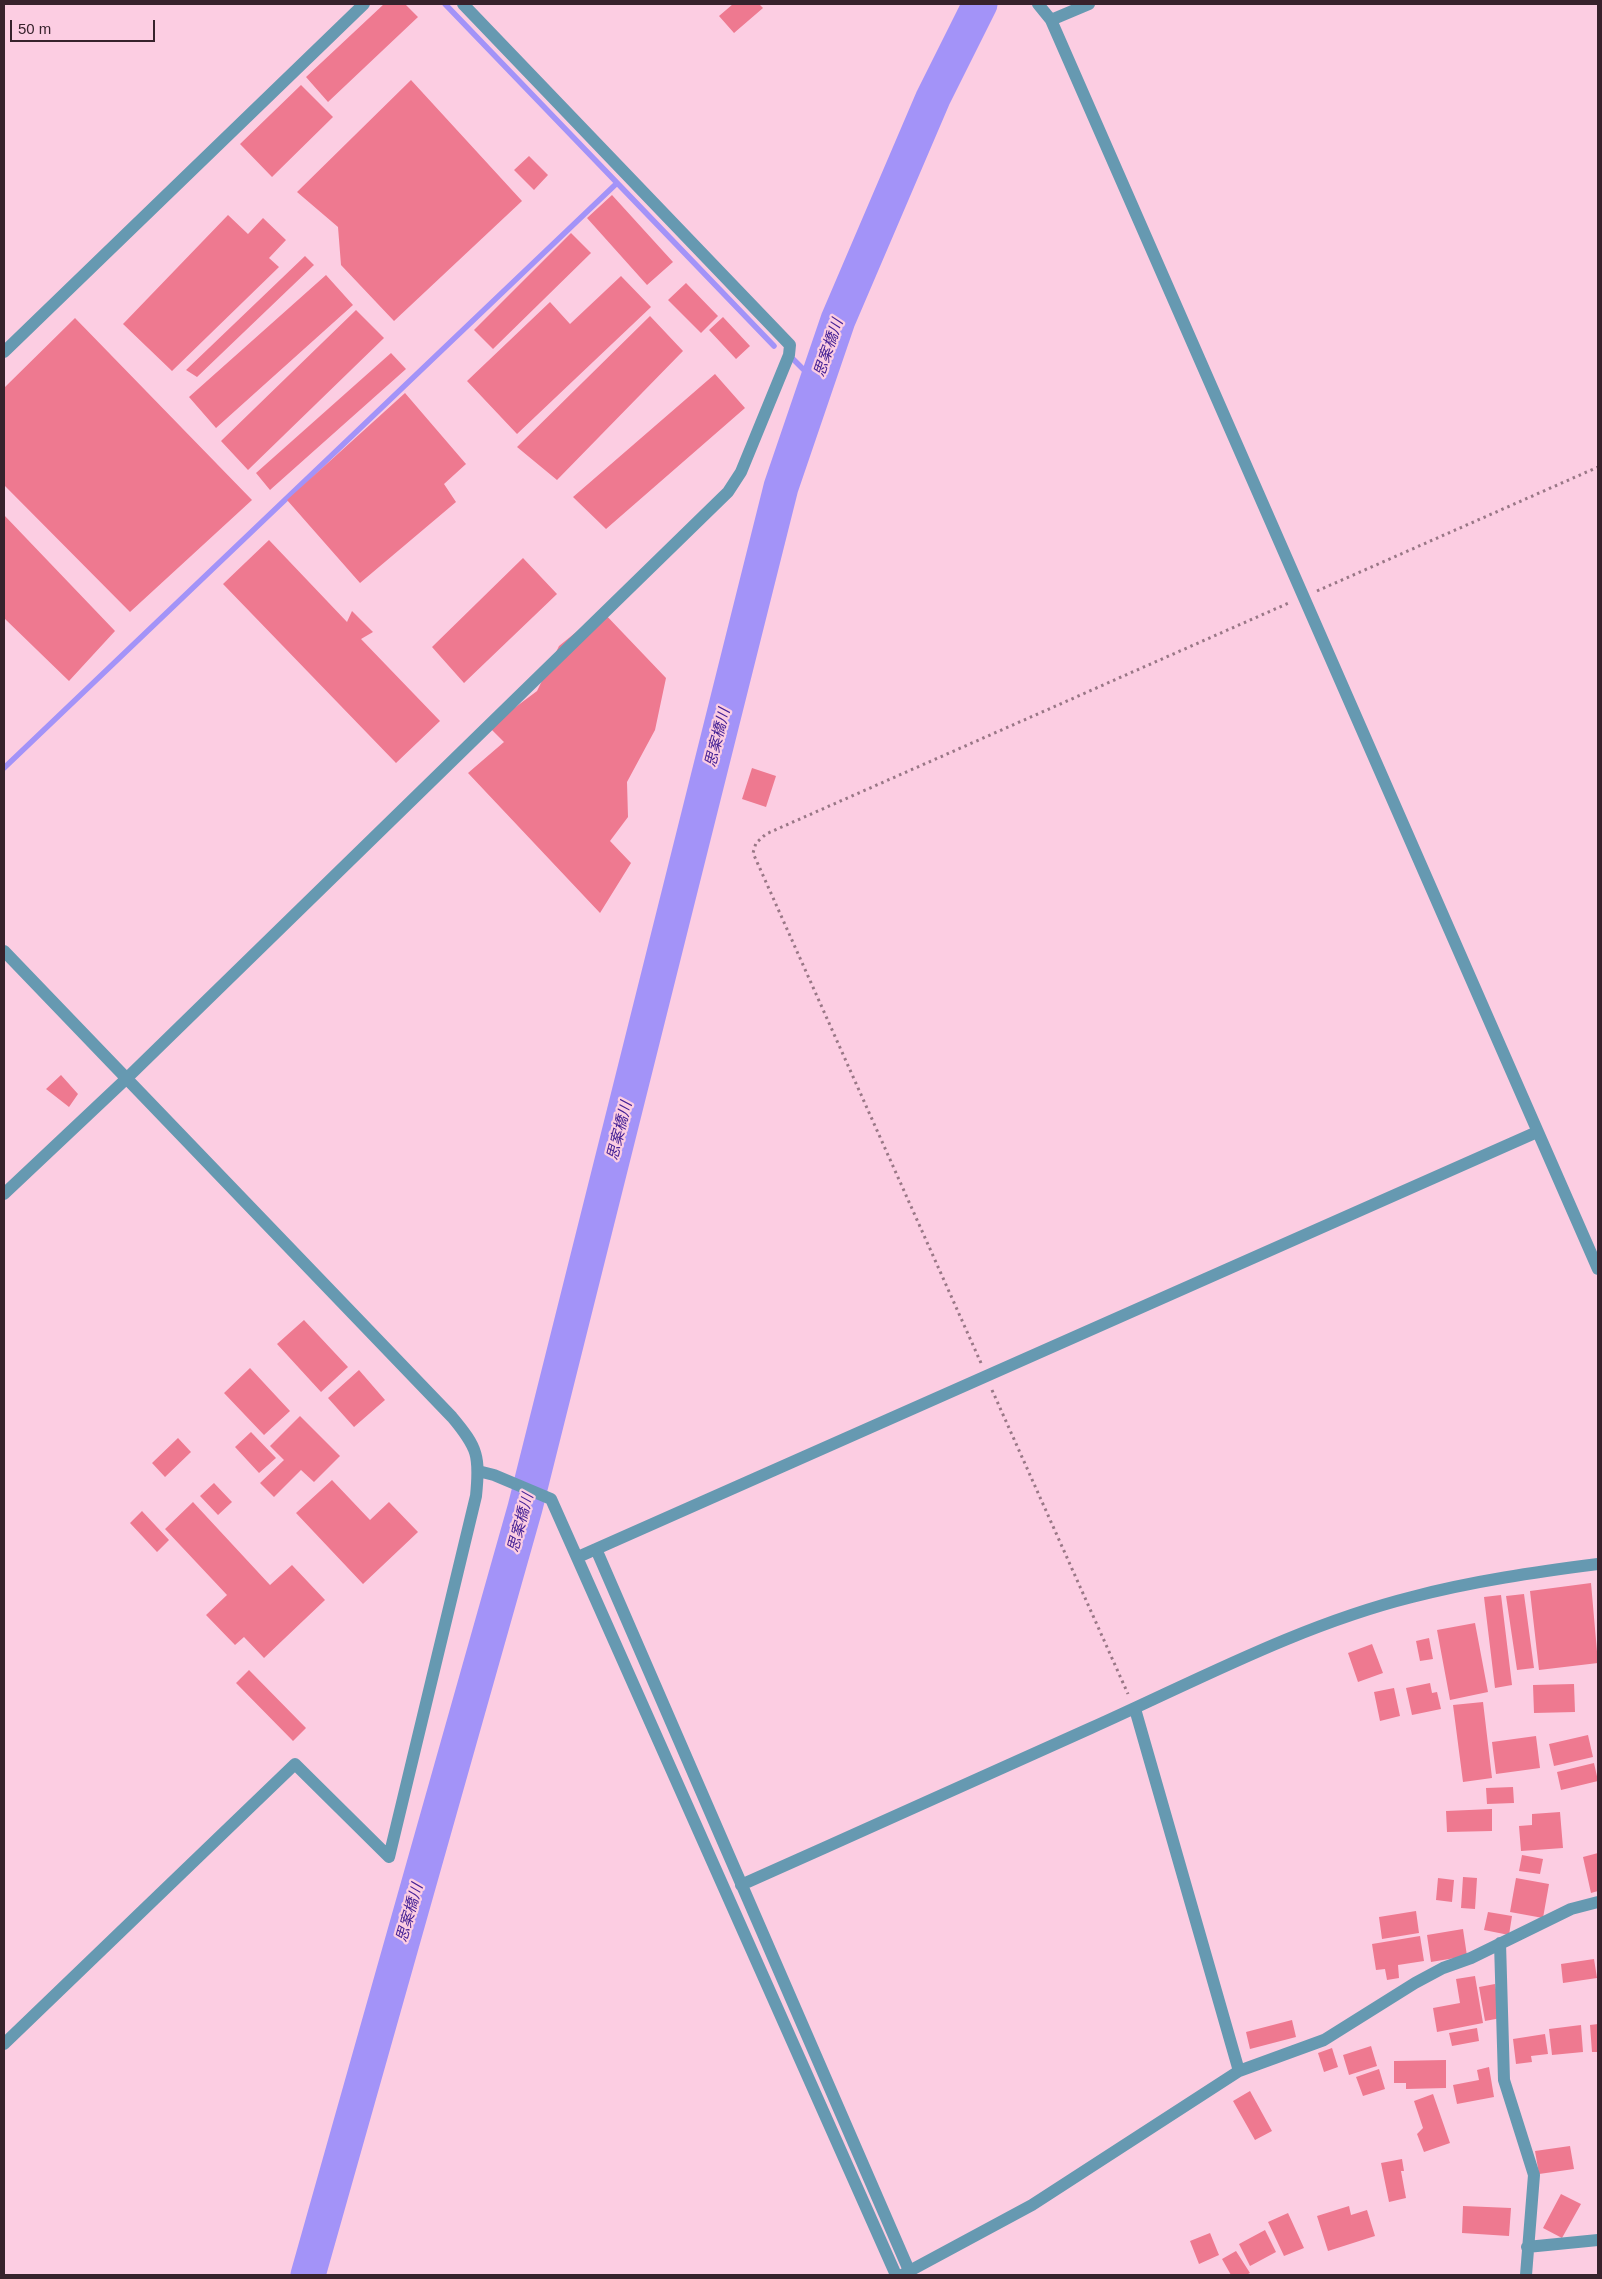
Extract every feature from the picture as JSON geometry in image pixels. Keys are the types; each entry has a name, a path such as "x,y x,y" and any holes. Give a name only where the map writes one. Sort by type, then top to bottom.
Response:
{"street":[{"path":"4,352 364,4"},
{"path":"4,1194 126,1079 728,492 741,472 789,355 790,345 463,4"},
{"path":"1038,4 1051,20 1598,1269"},
{"path":"1051,20 1089,4"},
{"path":"4,951 452,1417 469,1437 476,1450 478,1471 476,1496 388,1857 295,1764 4,2044"},
{"path":"578,1557 1537,1132"},
{"path":"478,1471 494,1475 551,1499 896,2275"},
{"path":"596,1549 908,2274 1032,2205 1239,2071 1324,2040 1415,1983 1571,1909 1598,1902"},
{"path":"741,1885 1134,1709 1252,1654 1355,1614 1392,1603 1485,1582 1543,1571 1598,1564"},
{"path":"1134,1709 1239,2071"},
{"path":"1500,1943 1504,2080 1534,2175 1526,2275"},
{"path":"1527,2247 1598,2240"}],"path":[{"path":"1134,1709 753,853 756,843 766,834 1598,467"}],"building":[{"path":"384,4 405,4 418,17 328,102 306,77"},
{"path":"733,4 759,4 763,8 734,33 719,16"},
{"path":"411,80 522,201 394,321 341,265 338,227 297,192"},
{"path":"301,85 333,117 272,177 240,144"},
{"path":"529,156 548,175 534,190 514,170"},
{"path":"612,195 673,262 647,285 587,218"},
{"path":"228,215 248,234 263,218 286,240 269,258 279,267 172,371 123,324"},
{"path":"571,233 591,253 493,349 474,330"},
{"path":"305,256 314,265 197,377 186,370"},
{"path":"326,275 353,305 216,428 189,397"},
{"path":"621,276 651,307 517,434 467,381 550,302 570,324"},
{"path":"686,283 718,316 701,333 668,300"},
{"path":"356,310 384,338 248,470 221,441"},
{"path":"650,316 683,351 557,480 517,447"},
{"path":"723,317 750,346 736,359 709,330"},
{"path":"75,318 252,500 130,612 4,485 4,388"},
{"path":"391,353 406,369 270,490 256,473"},
{"path":"715,374 745,408 606,529 573,497"},
{"path":"405,393 466,464 444,484 456,502 360,583 287,500"},
{"path":"4,515 115,631 69,681 4,618"},
{"path":"269,540 347,622 352,611 373,632 361,639 440,721 396,763 223,584"},
{"path":"523,558 557,594 464,683 432,647"},
{"path":"602,611 666,678 655,730 627,782 628,817 610,841 631,863 600,913 468,773 504,742 489,727 537,691 559,646"},
{"path":"752,768 776,776 766,807 742,799"},
{"path":"61,1075 78,1094 69,1107 46,1089"},
{"path":"304,1320 348,1367 321,1392 277,1344"},
{"path":"250,1368 290,1411 264,1435 224,1393"},
{"path":"359,1370 385,1400 354,1427 328,1398"},
{"path":"300,1416 340,1456 314,1482 301,1470 274,1497 260,1483 284,1460 270,1446"},
{"path":"251,1432 276,1458 259,1473 235,1447"},
{"path":"178,1438 191,1452 165,1477 152,1463"},
{"path":"332,1480 370,1520 389,1502 418,1532 363,1584 296,1513"},
{"path":"214,1483 232,1502 218,1515 200,1496"},
{"path":"193,1502 270,1585 292,1565 325,1600 264,1658 244,1637 235,1645 206,1615 227,1595 165,1529"},
{"path":"142,1511 169,1540 157,1552 130,1523"},
{"path":"1591,1583 1598,1663 1539,1670 1530,1591"},
{"path":"1524,1594 1534,1668 1517,1670 1506,1596"},
{"path":"1501,1595 1512,1685 1495,1688 1484,1597"},
{"path":"1475,1623 1488,1692 1450,1700 1437,1630"},
{"path":"1429,1638 1433,1659 1420,1661 1416,1641"},
{"path":"1372,1644 1383,1673 1358,1682 1348,1653"},
{"path":"249,1670 306,1728 293,1741 236,1683"},
{"path":"1430,1683 1432,1693 1437,1692 1441,1709 1412,1715 1406,1688"},
{"path":"1574,1684 1575,1712 1534,1713 1533,1685"},
{"path":"1394,1688 1400,1716 1380,1721 1374,1692"},
{"path":"1483,1702 1492,1778 1463,1782 1453,1705"},
{"path":"1588,1735 1593,1757 1554,1766 1549,1744"},
{"path":"1536,1736 1540,1768 1496,1774 1492,1742"},
{"path":"1594,1763 1598,1781 1561,1790 1557,1772"},
{"path":"1513,1787 1514,1803 1487,1804 1486,1788"},
{"path":"1492,1809 1492,1831 1447,1832 1446,1811"},
{"path":"1560,1812 1563,1848 1521,1851 1519,1826 1532,1825 1532,1814"},
{"path":"1598,1853 1598,1891 1591,1893 1583,1857"},
{"path":"1522,1855 1543,1859 1540,1874 1519,1871"},
{"path":"1463,1877 1477,1878 1475,1909 1461,1908"},
{"path":"1438,1878 1454,1880 1452,1902 1436,1900"},
{"path":"1516,1878 1549,1884 1543,1918 1510,1912"},
{"path":"1416,1911 1419,1933 1382,1939 1379,1917"},
{"path":"1488,1912 1512,1916 1509,1935 1484,1930"},
{"path":"1463,1929 1467,1956 1431,1962 1427,1935"},
{"path":"1420,1936 1424,1961 1398,1965 1399,1978 1387,1980 1385,1969 1376,1970 1372,1944"},
{"path":"1594,1959 1597,1978 1563,1983 1561,1964"},
{"path":"1475,1976 1483,2023 1437,2032 1433,2008 1460,2003 1456,1979"},
{"path":"1495,1984 1501,2018 1485,2021 1479,1987"},
{"path":"1292,2020 1296,2037 1250,2049 1246,2032"},
{"path":"1598,2024 1598,2052 1592,2052 1590,2025"},
{"path":"1581,2025 1583,2052 1552,2055 1549,2029"},
{"path":"1477,2028 1479,2041 1452,2046 1449,2033"},
{"path":"1545,2034 1548,2054 1531,2056 1532,2062 1516,2064 1513,2039"},
{"path":"1371,2046 1377,2066 1349,2075 1343,2055"},
{"path":"1332,2048 1338,2067 1324,2072 1318,2053"},
{"path":"1446,2060 1446,2088 1406,2089 1406,2083 1394,2083 1394,2061"},
{"path":"1489,2067 1494,2097 1457,2104 1453,2085 1479,2080 1477,2070"},
{"path":"1379,2069 1385,2089 1363,2096 1356,2077"},
{"path":"1250,2091 1272,2131 1255,2140 1233,2101"},
{"path":"1433,2094 1450,2143 1424,2152 1417,2134 1423,2128 1414,2101"},
{"path":"1570,2146 1574,2169 1539,2174 1535,2151"},
{"path":"1402,2159 1404,2171 1401,2171 1406,2198 1389,2202 1381,2163"},
{"path":"1561,2194 1581,2204 1562,2238 1543,2228"},
{"path":"1349,2206 1351,2215 1367,2210 1375,2236 1328,2251 1317,2216"},
{"path":"1463,2206 1511,2208 1509,2236 1462,2233"},
{"path":"1288,2213 1304,2248 1284,2256 1268,2222"},
{"path":"1265,2230 1276,2252 1250,2266 1239,2244"},
{"path":"1210,2233 1219,2255 1199,2264 1190,2241"},
{"path":"1236,2251 1250,2273 1246,2275 1231,2275 1222,2259"}],"waterway":[{"path":"445,4 774,346"},
{"name":"思案橋川","path":"308,2275 525,1508 781,487 838,320 933,98 980,4"},
{"path":"4,768 616,184"},
{"path":"793,359 816,382"}]}
